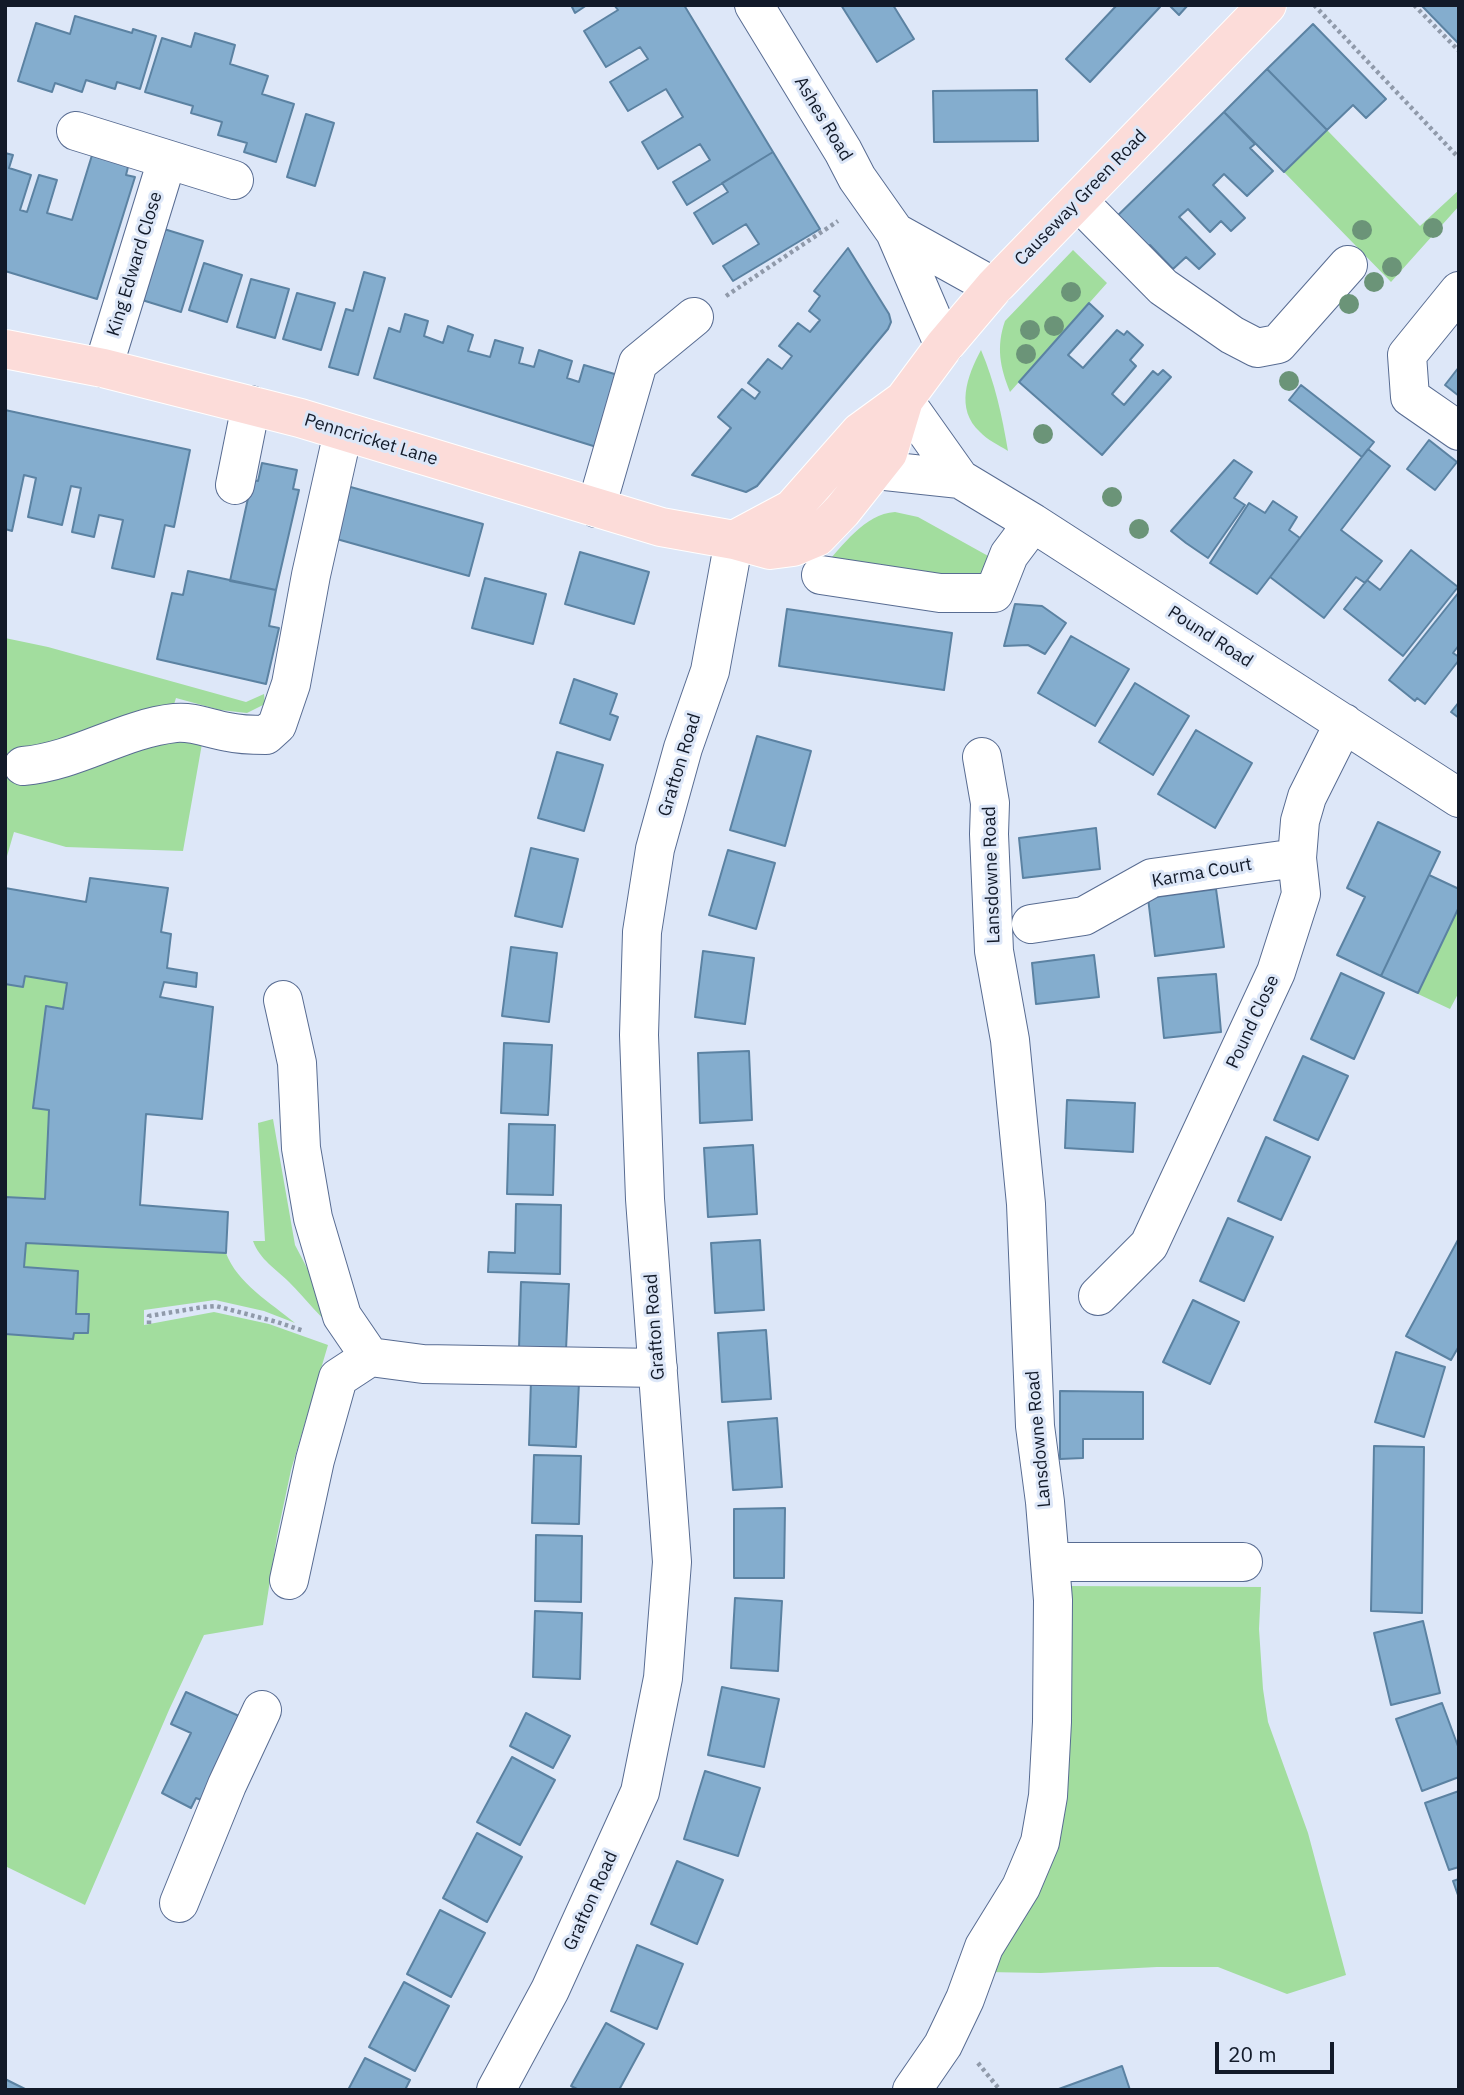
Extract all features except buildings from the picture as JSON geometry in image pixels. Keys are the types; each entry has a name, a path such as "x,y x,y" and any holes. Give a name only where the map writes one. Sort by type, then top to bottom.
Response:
{"main road":[{"name":"Causeway Green Road","path":"734,540 792,509 860,432 886,434 944,346 994,287 1267,5"},
{"name":"Penncricket Lane","path":"5,349 103,368 251,405 661,527 734,540"}],"street":[{"name":"Ashes Road","path":"754,5 857,178 895,232 944,346"},
{"path":"76,131 234,180"},
{"name":"King Edward Close","path":"103,368 167,160"},
{"path":"1078,201 1163,287 1232,335 1257,348 1278,344 1348,265"},
{"name":"Ashes Road","path":"895,232 994,287"},
{"path":"1459,291 1407,355 1410,397 1459,430"},
{"path":"596,508 638,363 694,317"},
{"path":"235,485 251,405"},
{"path":"23,766 47,764 120,736 176,723 201,725 248,735 266,735 277,724 291,684 311,575 343,432"},
{"name":"Pound Road","path":"886,434 922,475 960,479"},
{"name":"Pound Road","path":"886,434 1032,523 1459,798"},
{"path":"821,575 940,593 995,593 1009,555 1032,523"},
{"name":"Grafton Road","path":"496,2090 550,1990 640,1792 663,1678 672,1562 645,1199 639,1035 642,932 655,849 683,748 710,671 734,540"},
{"name":"Pound Close","path":"1098,1296 1149,1245 1271,983 1301,894 1297,858 1300,821 1307,797 1344,723"},
{"name":"Lansdowne Road","path":"912,2090 943,2045 965,1999 984,1947 1021,1887 1040,1842 1048,1796 1052,1722 1053,1600 1045,1502 1035,1426 1026,1204 1010,1040 994,951 990,803 982,757"},
{"name":"Karma Court","path":"1031,924 1084,916 1152,878 1297,858"},
{"path":"283,1000 297,1063 302,1148 313,1217 342,1316 370,1357"},
{"path":"289,1580 315,1460 338,1378 370,1357 423,1364 658,1368"},
{"path":"1050,1562 1243,1562"},
{"path":"179,1903 227,1785 262,1710"}],"path":[{"path":"1314,5 1459,158"},
{"path":"1414,5 1459,51"},
{"path":"694,317 839,220"},
{"path":"149,1324 149,1317 216,1306 309,1332"}],"green space":[{"path":"1327,130 1420,226 1459,190 1459,206 1391,282 1284,172"},
{"path":"1073,250 1107,283 1010,392 1000,357 1005,321"},
{"path":"981,350 998,399 1008,451 983,435 972,423 968,413 968,381"},
{"path":"895,512 918,517 990,557 979,579 823,567 846,541 873,518"},
{"path":"5,638 48,647 246,702 264,694 265,704 247,713 220,710 176,698 171,714 127,740 203,738 183,851 66,847 14,832 5,863"},
{"path":"1459,907 1459,992 1450,1009 1418,994"},
{"path":"25,976 67,983 63,1009 34,1108 49,1110 45,1199 5,1197 5,984 23,987"},
{"path":"273,1119 295,1245 341,1333 264,1259 253,1241 265,1241 258,1123"},
{"path":"26,1243 226,1253 246,1283 295,1323 264,1311 215,1300 144,1310 144,1325 214,1312 269,1324 328,1345 291,1470 263,1625 204,1635 85,1905 5,1866 5,1334 73,1339 74,1333 88,1333 89,1314 76,1314 24,1267"},
{"path":"1065,1586 1261,1587 1259,1629 1268,1722 1308,1833 1346,1975 1287,1994 1218,1967 1041,1973 987,1972 1031,1902"}]}
